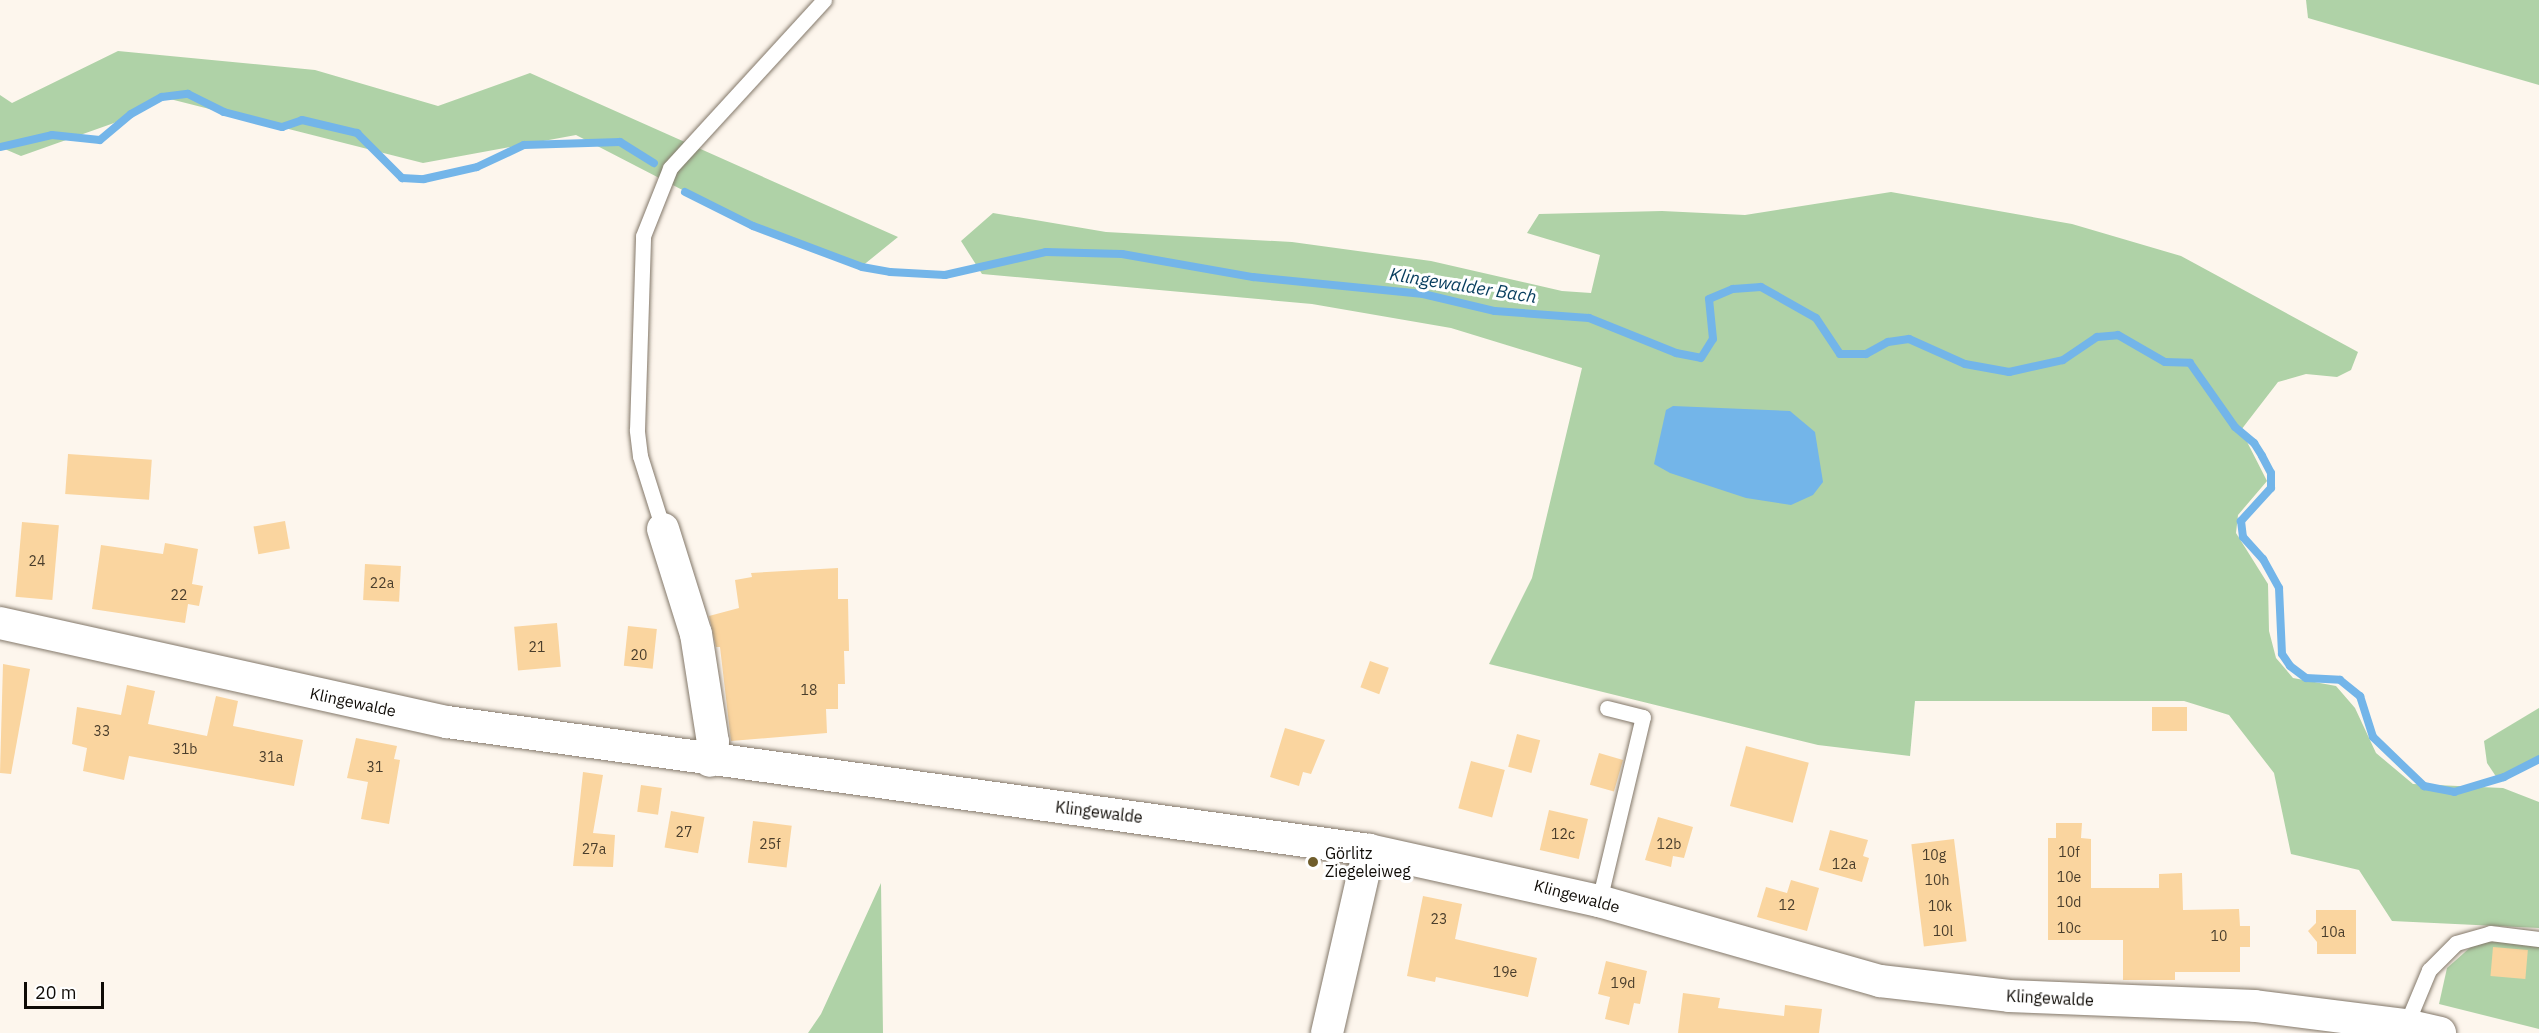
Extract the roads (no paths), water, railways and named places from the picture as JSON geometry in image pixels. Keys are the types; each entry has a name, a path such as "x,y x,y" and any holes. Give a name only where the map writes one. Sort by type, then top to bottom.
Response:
{"street":[{"path":"663,529 696,634 713,742 710,761"},
{"name":"Klingewalde","path":"0,623 447,722 710,761 1369,850 1599,901 1880,981 2255,1020 2406,1024 2440,1033"},
{"path":"1327,1033 1369,850"}],"lane":[{"path":"663,529 640,456 636,430 643,237 670,168 824,0"},
{"path":"1599,901 1642,717 1607,708"},
{"path":"2406,1024 2429,970 2456,943 2490,933 2539,939"}],"water":[{"path":"1673,406 1790,411 1815,432 1823,482 1813,495 1791,505 1746,498 1670,473 1654,464 1666,410"}],"waterway":[{"name":"Klingewalder Bach","path":"0,147 52,135 100,140 131,114 162,97 188,94 224,112 282,127 302,120 357,133 402,178 424,179 477,167 524,145 620,142 654,163"},
{"name":"Klingewalder Bach","path":"685,192 753,226 862,267 890,272 945,275 1046,252 1122,254 1253,277 1423,294 1495,311 1589,318 1676,353 1701,358 1713,339 1709,299 1733,289 1761,287 1816,318 1840,354 1866,354 1888,342 1909,339 1965,364 2009,372 2063,360 2097,337 2118,335 2165,362 2190,363 2235,427 2254,443 2271,473 2271,488 2241,521 2243,537 2263,559 2279,588 2282,654 2290,666 2306,678 2340,680 2360,696 2373,737 2424,786 2454,792 2504,777 2539,759"}],"place":[{"name":"Görlitz Ziegeleiweg","path":"1313,862"}]}
